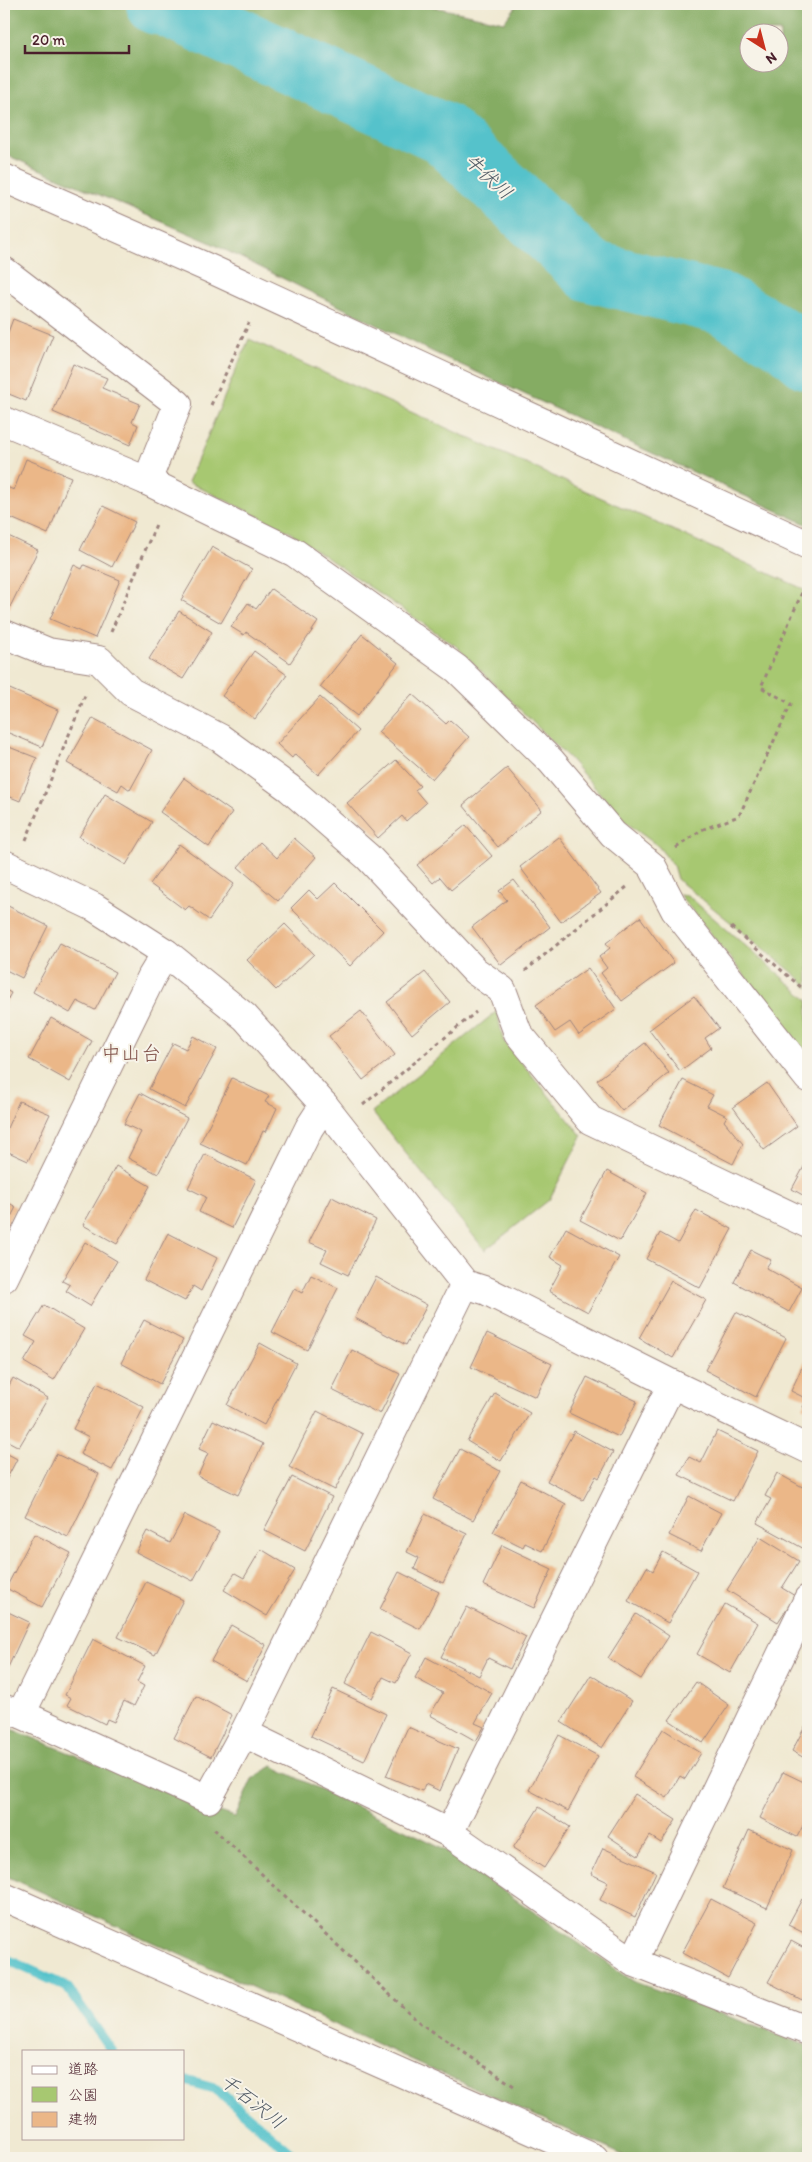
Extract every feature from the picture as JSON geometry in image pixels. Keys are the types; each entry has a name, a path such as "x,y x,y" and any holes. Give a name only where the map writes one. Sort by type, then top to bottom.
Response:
{"street":[{"path":"7,186 213,270 808,546"},
{"path":"4,271 178,404 148,481"},
{"path":"4,421 148,481 296,553 457,669 552,761 612,834 652,866 675,910 808,1078"},
{"path":"4,634 48,652 99,660 131,692 220,738 289,788 368,857 475,971 502,990 518,1033 590,1120 808,1224"},
{"path":"4,864 94,907 166,954 245,1017 324,1105 465,1284 487,1290 672,1384 808,1449"},
{"path":"4,1278 152,976 166,954"},
{"path":"324,1105 309,1128 12,1711 208,1798 244,1733 465,1284"},
{"path":"449,1833 672,1384"},
{"path":"633,1962 808,1599"},
{"path":"244,1733 449,1833 633,1962 808,2031"},
{"path":"4,1897 594,2158"}],"path":[{"path":"652,866 701,830 739,816 791,704 762,687 807,581"},
{"path":"208,1798 206,1822 420,2023 517,2087"}],"green space":[{"path":"4,4 420,4 504,22 518,4 808,4 808,525 420,346 209,242 4,154"},
{"path":"249,339 808,591 808,988 796,975 677,879 673,865 658,846 624,821 569,758 456,646 288,531 188,482"},
{"path":"679,894 687,895 808,1000 808,1055"},
{"path":"497,1011 503,1040 582,1136 549,1200 485,1250 372,1112"},
{"path":"4,1726 192,1803 235,1817 252,1779 272,1766 439,1846 633,1981 808,2046 808,2158 629,2158 4,1875"}],"building":[{"path":"13,319 53,335 26,401 4,392 4,343"},
{"path":"73,364 107,378 102,388 140,404 132,422 138,425 130,445 53,412"},
{"path":"26,459 71,477 48,534 4,515 4,486 14,490"},
{"path":"103,506 135,522 112,567 80,550"},
{"path":"4,534 38,550 9,609 4,607"},
{"path":"212,547 252,569 221,623 181,600"},
{"path":"74,565 82,569 84,565 120,580 95,638 50,619"},
{"path":"271,589 318,622 290,663 246,632 244,635 231,627 248,603 256,609"},
{"path":"179,611 212,632 183,679 149,659"},
{"path":"362,634 398,663 357,716 320,687"},
{"path":"254,651 287,675 255,719 222,696"},
{"path":"5,687 58,710 42,747 4,731"},
{"path":"412,694 446,724 450,720 469,737 432,779 378,732"},
{"path":"320,697 358,731 318,775 295,754 292,758 277,744"},
{"path":"93,718 152,750 130,790 122,784 118,791 67,763"},
{"path":"4,745 37,758 20,801 8,796 4,805"},
{"path":"396,760 420,786 415,790 426,803 406,821 402,816 378,838 347,803"},
{"path":"507,768 542,810 498,847 463,805"},
{"path":"184,778 232,812 209,847 160,812"},
{"path":"105,794 152,822 126,865 79,837"},
{"path":"466,825 492,856 451,890 440,877 433,883 417,865"},
{"path":"559,837 601,893 561,922 520,867"},
{"path":"294,838 316,857 278,901 238,867 260,842 277,858"},
{"path":"179,844 234,884 209,920 189,906 185,910 150,884"},
{"path":"514,880 550,927 501,965 472,927 507,900 499,891"},
{"path":"335,883 383,931 350,966 291,908 309,890 318,899"},
{"path":"4,904 48,926 22,978 4,969"},
{"path":"640,917 674,963 622,1001 601,973 607,968 599,957 610,948 606,943"},
{"path":"285,924 314,954 276,990 247,960"},
{"path":"60,943 115,972 95,1010 77,1001 70,1013 33,992"},
{"path":"588,968 616,1009 579,1035 570,1022 555,1032 536,1005"},
{"path":"425,972 450,1002 412,1034 387,1002"},
{"path":"4,989 11,993 4,1006"},
{"path":"694,996 719,1028 705,1038 711,1048 680,1071 649,1030"},
{"path":"361,1011 395,1055 363,1080 329,1036"},
{"path":"51,1018 92,1041 70,1082 29,1059"},
{"path":"193,1036 217,1049 185,1108 149,1089 173,1043 186,1049"},
{"path":"645,1043 669,1073 622,1111 597,1080"},
{"path":"232,1078 269,1096 265,1102 277,1108 266,1132 263,1131 247,1165 200,1143"},
{"path":"683,1080 713,1095 707,1106 727,1116 724,1121 743,1144 733,1164 659,1125"},
{"path":"767,1083 797,1126 764,1150 733,1107"},
{"path":"140,1093 187,1118 158,1174 128,1158 141,1132 124,1124"},
{"path":"19,1101 50,1114 28,1161 4,1150 4,1135"},
{"path":"205,1154 256,1180 232,1228 199,1212 206,1197 188,1188"},
{"path":"808,1159 808,1198 792,1189"},
{"path":"116,1166 150,1186 117,1244 83,1225"},
{"path":"607,1171 647,1193 620,1241 580,1220"},
{"path":"332,1197 376,1220 348,1275 321,1262 327,1250 309,1242"},
{"path":"4,1200 16,1207 4,1231"},
{"path":"696,1210 732,1229 700,1288 646,1259 660,1233 678,1243"},
{"path":"566,1228 619,1257 588,1312 549,1291 563,1265 550,1257"},
{"path":"168,1233 217,1258 201,1291 193,1286 185,1301 144,1280"},
{"path":"85,1242 117,1261 90,1306 66,1291 70,1285 62,1281"},
{"path":"751,1250 771,1260 766,1268 802,1288 789,1312 734,1282"},
{"path":"311,1275 338,1288 307,1350 272,1332 294,1289 302,1293"},
{"path":"376,1277 427,1305 406,1345 355,1318"},
{"path":"671,1281 706,1300 673,1358 639,1338"},
{"path":"44,1305 84,1329 54,1380 24,1362 36,1342 25,1336"},
{"path":"736,1312 786,1338 756,1397 705,1370"},
{"path":"144,1320 183,1340 160,1384 121,1363"},
{"path":"487,1333 552,1364 536,1397 471,1367"},
{"path":"260,1343 296,1363 264,1425 227,1405"},
{"path":"352,1350 400,1374 380,1414 332,1390"},
{"path":"808,1354 808,1410 803,1407 807,1399 791,1391"},
{"path":"587,1377 637,1401 619,1437 569,1413"},
{"path":"13,1378 48,1398 19,1447 4,1439 4,1395"},
{"path":"97,1383 144,1407 112,1470 80,1454 89,1437 73,1429"},
{"path":"495,1393 530,1413 501,1461 467,1441"},
{"path":"317,1411 363,1434 335,1490 289,1467"},
{"path":"213,1420 263,1444 238,1495 198,1476 208,1453 199,1449"},
{"path":"574,1431 613,1452 599,1478 596,1476 583,1500 547,1481"},
{"path":"717,1431 758,1451 733,1501 679,1475 689,1457 701,1463"},
{"path":"460,1449 500,1471 473,1520 433,1499"},
{"path":"4,1452 17,1459 4,1484"},
{"path":"56,1454 99,1474 68,1537 25,1516"},
{"path":"777,1473 808,1490 808,1551 757,1523 771,1499 765,1496"},
{"path":"292,1477 332,1497 305,1551 264,1530"},
{"path":"521,1480 566,1504 542,1551 525,1543 523,1547 493,1532"},
{"path":"689,1496 721,1513 701,1551 669,1535"},
{"path":"425,1514 467,1534 443,1583 414,1569 419,1558 407,1552"},
{"path":"185,1515 219,1532 193,1581 136,1552 147,1531 170,1543"},
{"path":"34,1534 71,1553 42,1607 6,1588"},
{"path":"760,1537 799,1561 782,1588 795,1596 778,1622 727,1590"},
{"path":"502,1545 552,1569 534,1608 483,1585"},
{"path":"261,1549 295,1570 267,1616 224,1590 235,1573 244,1578"},
{"path":"663,1552 697,1571 668,1623 628,1601 647,1567 653,1571"},
{"path":"399,1572 439,1592 420,1629 380,1609"},
{"path":"146,1582 183,1600 155,1655 118,1637"},
{"path":"725,1604 758,1623 730,1673 697,1654"},
{"path":"467,1607 526,1637 510,1669 488,1658 479,1676 441,1657"},
{"path":"4,1610 29,1622 4,1676"},
{"path":"636,1614 669,1636 641,1679 608,1658"},
{"path":"231,1625 266,1645 247,1681 211,1661"},
{"path":"371,1632 412,1653 396,1683 383,1677 372,1698 345,1684"},
{"path":"93,1639 145,1666 137,1682 144,1686 134,1706 124,1701 114,1722 107,1719 105,1724 67,1705 71,1698 65,1695"},
{"path":"426,1657 492,1693 475,1723 484,1727 476,1741 430,1715 443,1693 415,1678"},
{"path":"591,1675 632,1701 602,1748 561,1722"},
{"path":"696,1682 729,1705 703,1743 669,1720"},
{"path":"333,1689 386,1714 364,1761 311,1736"},
{"path":"196,1696 232,1715 211,1757 174,1738"},
{"path":"808,1721 808,1760 792,1751"},
{"path":"408,1727 458,1749 440,1791 425,1784 422,1791 386,1776"},
{"path":"663,1729 701,1753 685,1779 680,1776 667,1798 633,1777"},
{"path":"559,1735 598,1756 568,1811 529,1790"},
{"path":"783,1772 808,1784 808,1816 797,1837 760,1818"},
{"path":"635,1794 676,1820 661,1843 650,1836 638,1856 608,1836"},
{"path":"539,1807 570,1827 544,1868 513,1848"},
{"path":"749,1830 793,1850 767,1908 723,1888"},
{"path":"603,1848 656,1872 635,1917 600,1900 608,1882 591,1874"},
{"path":"711,1899 757,1923 728,1978 682,1953"},
{"path":"802,1899 808,1902 808,1935 788,1925"},
{"path":"791,1941 808,1950 808,1989 802,2000 768,1982"}],"waterway":[{"name":"牛伏川","path":"157,4 165,5 443,133 590,271 723,304 788,342 808,359"},
{"name":"千石沢川","path":"4,1958 67,1987 111,2050"},
{"name":"千石沢川","path":"185,2080 216,2089 297,2158"}],"district":[{"name":"中山台","path":"131,1053"}]}
